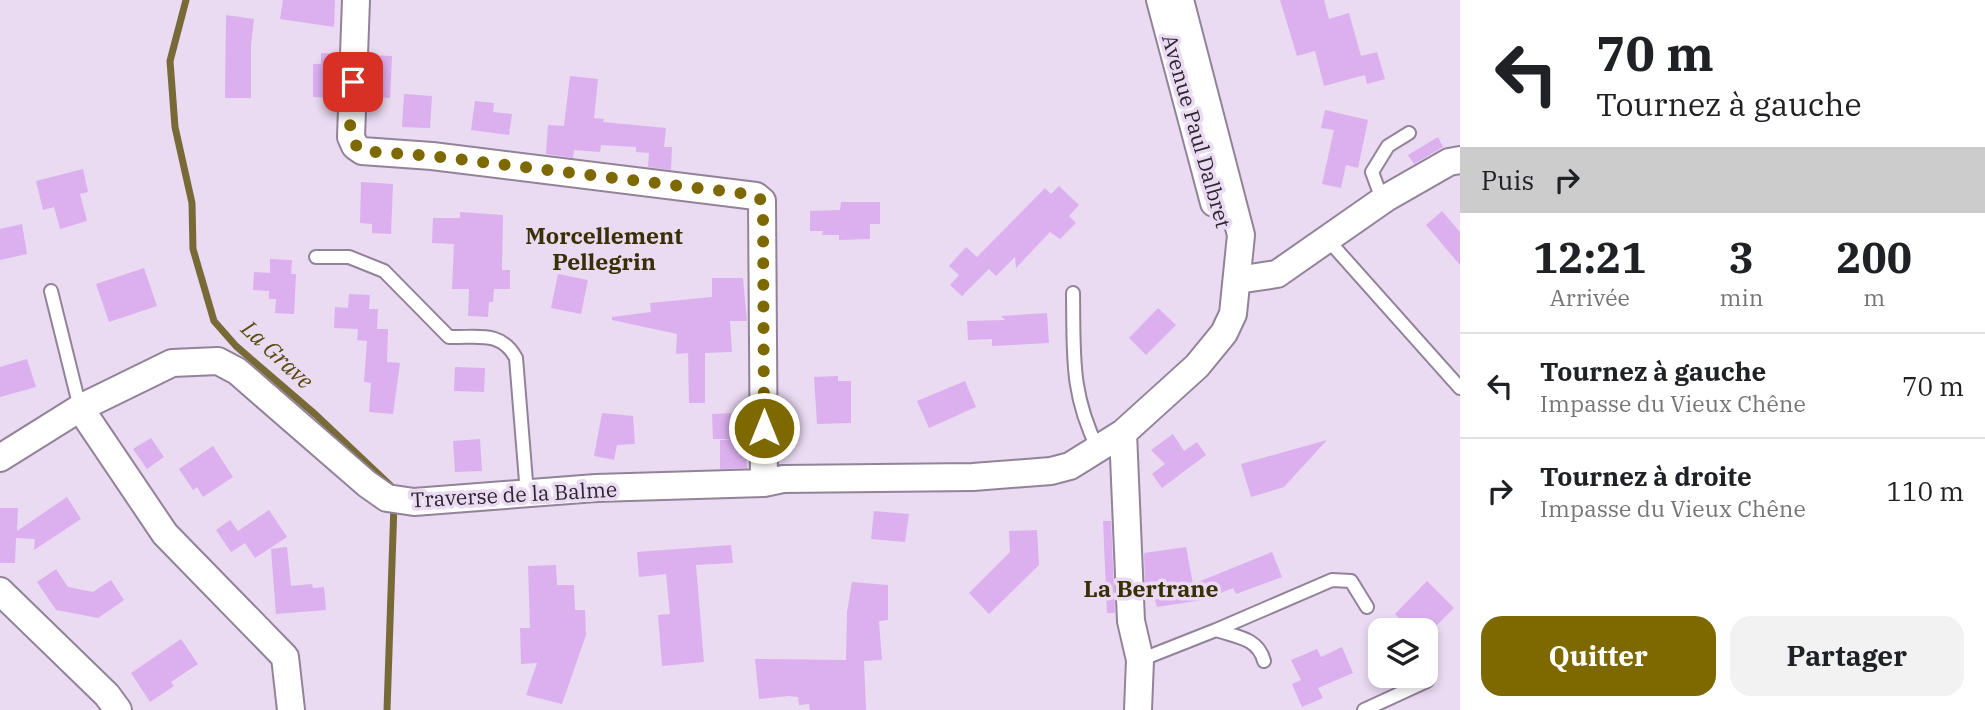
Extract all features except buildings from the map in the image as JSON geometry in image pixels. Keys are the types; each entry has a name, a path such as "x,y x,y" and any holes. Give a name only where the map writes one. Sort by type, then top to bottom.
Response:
{"street":[{"path":"356,0 351,137 355,146 362,151 432,156 756,195 762,201 764,483"},
{"name":"Avenue Paul Dalbret","path":"1160,0 1216,210 1237,270"},
{"name":"Avenue Paul Dalbret","path":"1095,452 1123,433 1197,366 1224,333 1233,314 1241,235 1180,0"},
{"path":"1237,270 1277,274 1386,198 1449,162 1460,160"},
{"name":"Traverse de la Balme","path":"2,455 80,408 172,363 218,361 237,371 262,391 387,498 414,502 596,488 764,483 783,479 973,477 1051,471 1070,466 1095,452"},
{"path":"80,408 165,534 285,657 291,710"},
{"path":"1123,433 1131,621 1140,660 1138,710"},
{"path":"0,591 107,695 118,710"}],"lane":[{"path":"1386,198 1379,191 1372,172 1388,146 1409,133"},
{"path":"1328,240 1460,388"},
{"path":"316,257 349,257 384,271 449,337 496,338 509,345 516,358 527,494"},
{"path":"51,291 80,408"},
{"path":"1073,293 1074,382 1095,452"},
{"path":"1140,660 1216,631 1332,580 1351,581 1367,607"},
{"path":"1216,631 1253,641 1261,650 1264,662"},
{"path":"1364,710 1412,688"}],"waterway":[{"name":"La Grave","path":"186,0 170,61 175,127 192,203 193,249 214,321 236,346 316,415 391,486"},
{"name":"La Grave","path":"387,710 394,504"}],"district":[{"name":"Morcellement Pellegrin","path":"604,248"},
{"name":"La Bertrane","path":"1151,588"}],"route":[{"path":"353,82 351,137 355,146 362,151 432,156 756,195 762,201 763,211 764,428"}]}
